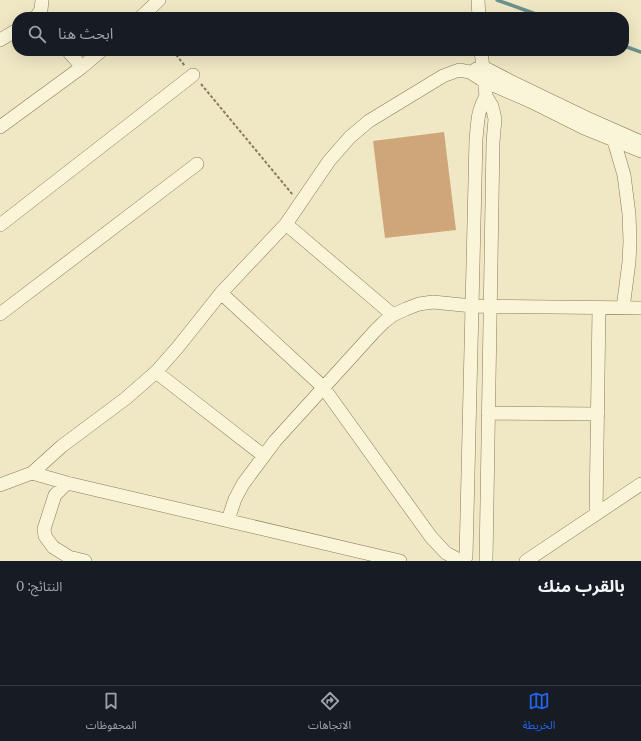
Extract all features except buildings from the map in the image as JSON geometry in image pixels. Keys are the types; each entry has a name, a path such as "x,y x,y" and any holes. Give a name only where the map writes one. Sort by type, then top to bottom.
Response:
{"street":[{"path":"39,12 42,0"},
{"path":"146,12 159,0"},
{"path":"478,0 479,12"},
{"path":"0,40 12,33"},
{"path":"72,56 82,67"},
{"path":"0,127 95,56"},
{"path":"221,293 323,387 431,537 446,553 458,559 476,557 486,561 493,142 495,119 492,106 486,96 482,56"},
{"path":"470,72 483,67"},
{"path":"483,67 510,82 641,142"},
{"path":"0,485 32,473 62,446 125,399 156,372 221,293 286,224 329,161 350,138 369,121 443,76 459,70 470,72 484,81 523,98 584,128 641,151"},
{"path":"0,225 193,75"},
{"path":"458,559 472,306 476,139 480,106 486,96"},
{"path":"614,141 624,175 629,214 629,262 623,308"},
{"path":"0,314 197,164"},
{"path":"286,224 393,315"},
{"path":"228,520 243,484 275,441 374,332 393,315 419,304 433,302 472,306 641,308"},
{"path":"596,514 599,308"},
{"path":"156,372 264,456"},
{"path":"488,413 598,414"},
{"path":"32,473 67,483 400,561"},
{"path":"67,483 55,495 44,529 45,536 53,547 69,557 85,561"},
{"path":"526,561 641,484"}],"path":[{"path":"177,56 300,203"}],"waterway":[{"path":"497,0 530,12"},
{"path":"629,48 641,52"}]}
